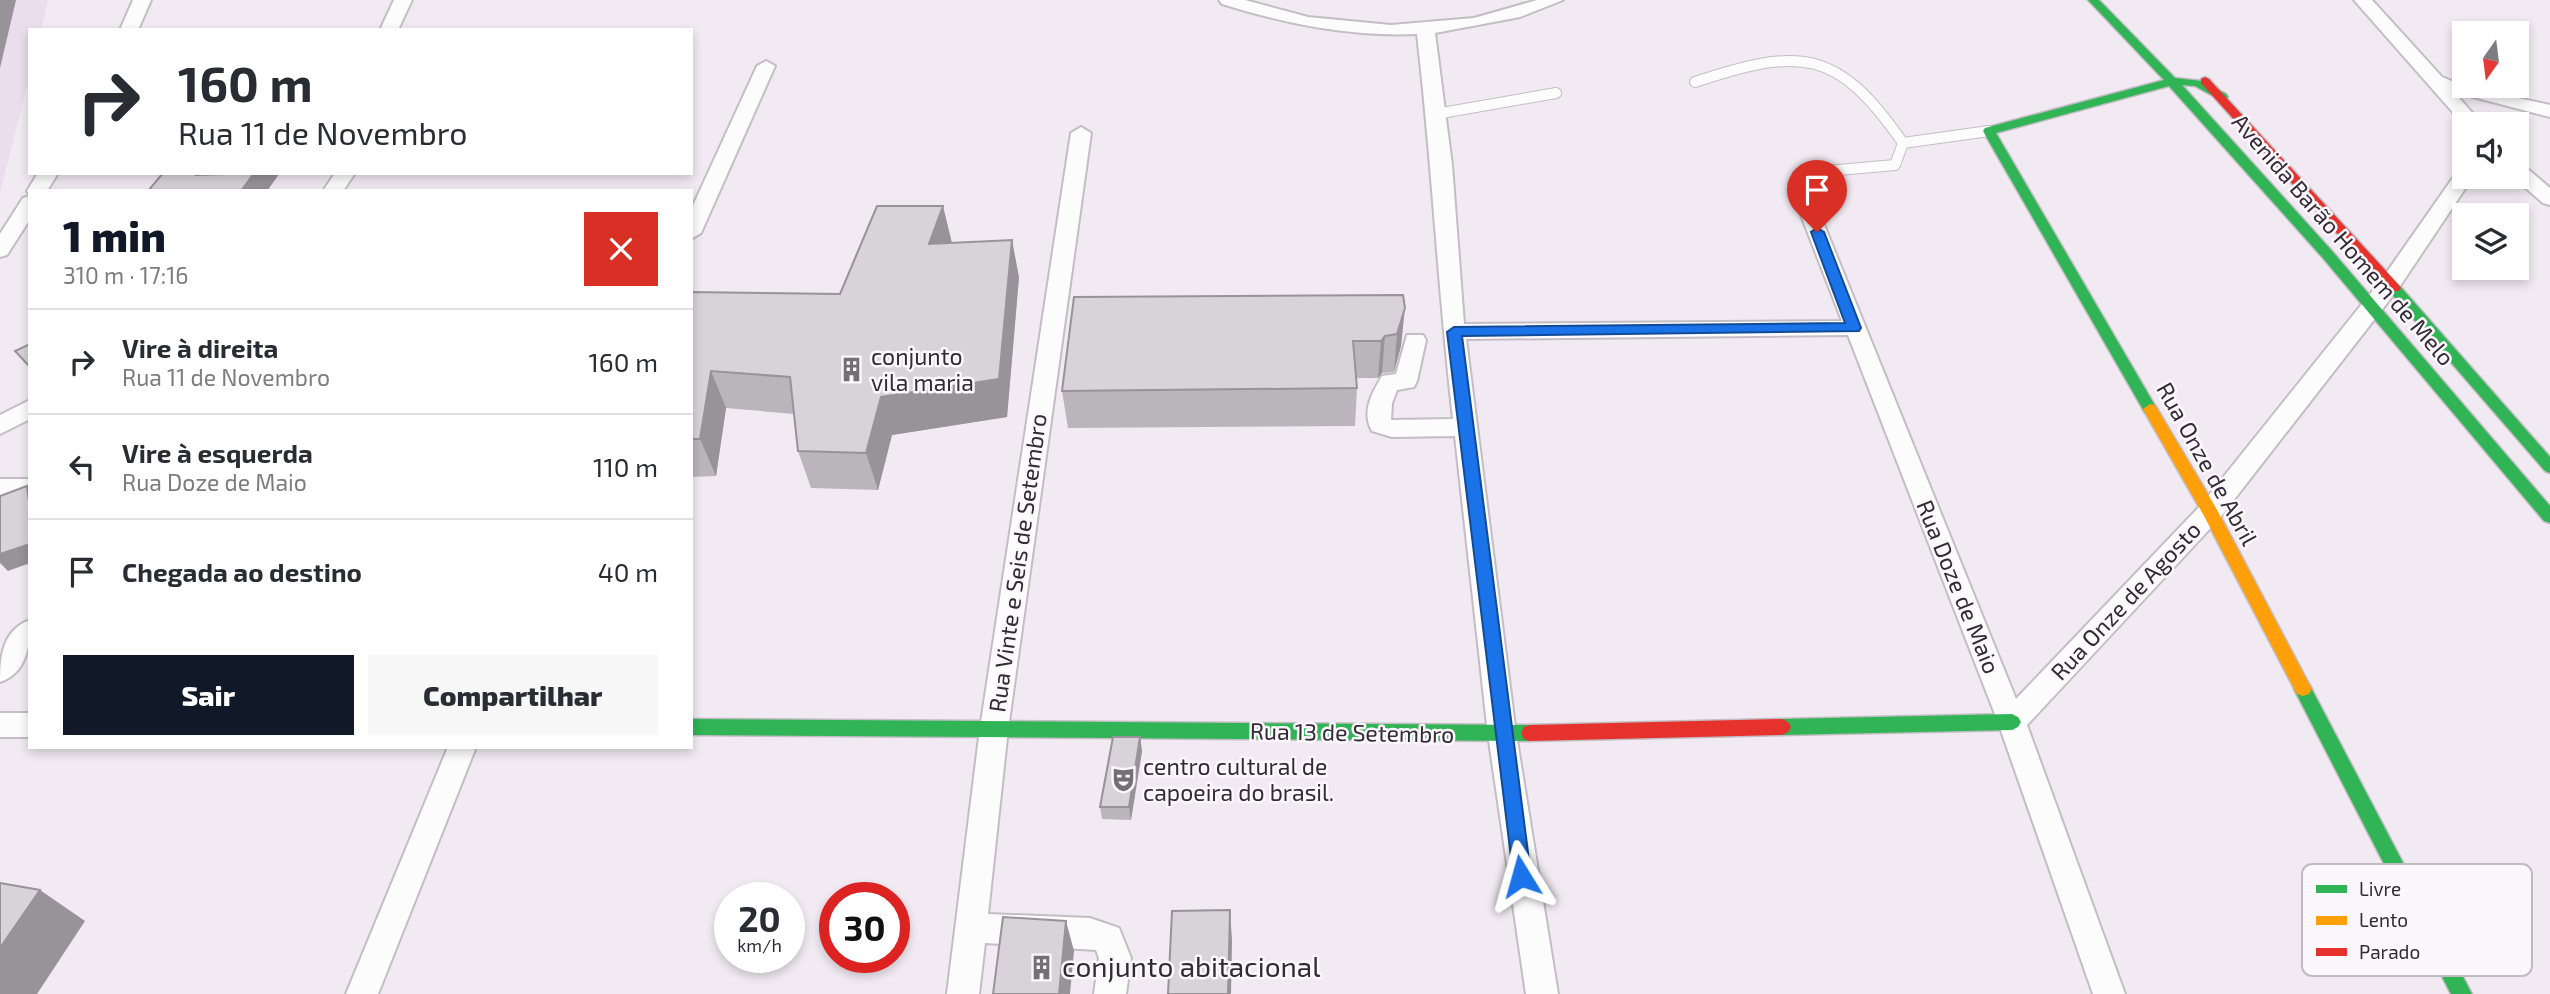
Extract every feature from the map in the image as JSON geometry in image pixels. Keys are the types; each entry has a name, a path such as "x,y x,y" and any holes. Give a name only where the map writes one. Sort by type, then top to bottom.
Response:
{"street":[{"path":"130,28 142,0"},
{"path":"390,28 403,0"},
{"path":"1228,0 1272,16 1326,25 1426,32 1522,13 1554,0"},
{"name":"Avenida Barão Homem de Melo","path":"2093,0 2174,81 2372,305 2550,517"},
{"path":"2363,0 2463,112"},
{"path":"1426,32 1436,114 1454,332 1502,734 1542,994"},
{"path":"693,229 766,66"},
{"name":"Avenida Barão Homem de Melo","path":"2193,69 2222,97 2390,284 2550,467"},
{"path":"1989,131 2174,81 2198,83 2222,97"},
{"path":"2438,82 2550,111"},
{"name":"Rua Onze de Abril","path":"1989,131 2210,512 2394,864"},
{"name":"Rua Vinte e Seis de Setembro","path":"963,994 994,729 1082,133"},
{"path":"2529,180 2550,199"},
{"name":"Rua Doze de Maio","path":"1799,184 2012,722 2109,994"},
{"name":"Rua Onze de Agosto","path":"2012,722 2210,512 2390,284 2455,189"},
{"path":"0,250 28,205"},
{"path":"1454,332 1854,328"},
{"path":"1415,340 1406,381 1390,382 1381,396 1377,412 1380,425 1392,429 1466,427"},
{"path":"0,426 28,409"},
{"path":"0,488 28,488"},
{"path":"0,671 28,634"},
{"name":"Rua 13 de Setembro","path":"693,727 1502,734 2012,722"},
{"path":"0,724 28,725"},
{"path":"362,994 462,749"},
{"path":"970,929 1090,933 1108,939 1115,958 1110,994"},
{"name":"Rua Onze de Abril","path":"2453,976 2462,994"}],"lane":[{"path":"1695,82 1739,67 1788,57 1821,61 1857,87 1903,143"},
{"path":"1436,114 1556,93"},
{"path":"1903,143 1989,131"},
{"path":"1799,184 1798,175 1808,170 1856,172 1895,165 1903,143"}],"shaded area":[{"path":"0,0 48,0 41,28 28,28 28,82 0,193"}],"building":[{"path":"161,175 253,175 242,189 150,189"},
{"name":"conjunto vila maria","path":"877,206 943,206 929,244 1012,240 999,379 881,397 866,453 798,451 790,377 711,371 700,439 693,439 693,292 840,294"},
{"path":"1403,295 1405,308 1397,334 1385,336 1381,341 1353,341 1357,388 1062,391 1074,297"},
{"path":"28,345 28,365 15,351"},
{"path":"27,486 28,545 0,554 0,496"},
{"name":"centro cultural de capoeira do brasil.","path":"1113,737 1140,737 1129,807 1100,807"},
{"path":"0,883 40,890 0,948"},
{"path":"1230,910 1228,994 1168,994 1172,911"},
{"path":"1003,917 1066,921 1059,994 993,994"}],"traffic: fast":[{"path":"2093,0 2270,189 2550,517"},
{"path":"2150,409 1989,131 2174,81 2198,83 2222,97"},
{"path":"2394,288 2550,467"},
{"path":"2303,689 2394,864"},
{"path":"1782,727 2012,722"},
{"path":"693,727 1530,733"},
{"path":"2453,976 2462,994"}],"traffic: slow":[{"path":"2150,409 2210,512 2303,689"}],"traffic: jam":[{"path":"2205,81 2394,288"},
{"path":"1530,733 1782,727"}],"place":[{"name":"conjunto vila maria","path":"851,370"},
{"name":"centro cultural de capoeira do brasil.","path":"1123,780"},
{"name":"conjunto abitacional","path":"1042,967"}],"route":[{"path":"1521,876 1454,332 1854,328 1817,232"}]}
